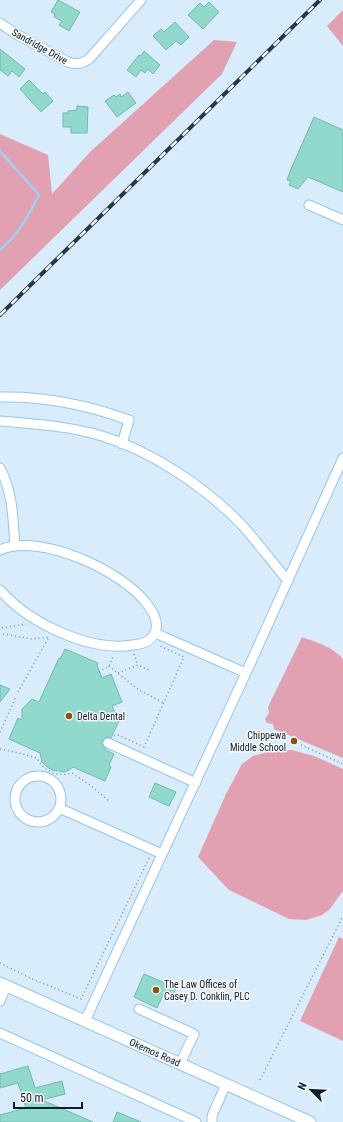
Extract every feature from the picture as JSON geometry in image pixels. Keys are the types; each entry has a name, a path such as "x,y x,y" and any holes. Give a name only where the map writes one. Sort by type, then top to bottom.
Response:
{"main road":[{"name":"Okemos Road","path":"3,984 310,1122"}],"street":[{"name":"Sandridge Drive","path":"0,23 16,34 68,62 72,64 81,64 90,58 141,0"},
{"path":"309,205 343,220"},
{"path":"0,398 42,398 103,410 129,420 122,444"},
{"path":"0,421 62,427 102,436 167,466 200,488 242,526 288,581"},
{"path":"85,1021 196,783 343,458"},
{"path":"0,468 5,477 10,498 15,546"},
{"path":"0,550 15,546 45,548 91,563 120,580 140,596 156,618 155,633 152,638 141,644 121,647 83,641 63,633 34,618 7,598 0,590"},
{"path":"155,633 246,673"},
{"path":"110,740 196,783"},
{"path":"42,777 48,778 59,790 61,801 59,808 55,815 46,821 40,822 24,818 18,809 16,798 19,788 26,780 42,777"},
{"path":"59,808 162,854"},
{"path":"0,1001 3,984"},
{"path":"139,1009 194,1034 180,1064"},
{"path":"0,1034 196,1122"},
{"path":"212,1122 212,1116 226,1084"}],"path":[{"path":"2,628 26,624"},
{"path":"3,634 32,640 49,637"},
{"path":"43,634 49,637"},
{"path":"18,692 49,637"},
{"path":"110,740 118,735 144,747 184,657 154,644"},
{"path":"134,654 138,665 151,671"},
{"path":"118,673 138,665"},
{"path":"99,672 109,666 139,690 164,702"},
{"path":"0,732 16,697"},
{"path":"301,745 343,764"},
{"path":"0,750 15,752 37,758 47,770 56,774 62,775 72,773 90,785 109,801"},
{"path":"0,963 30,978 81,999 149,858"},
{"path":"260,1080 343,916"}],"shaded area":[{"path":"343,10 343,46 327,26"},
{"path":"214,40 237,42 222,74 0,290 0,134 48,155 52,194 90,152"},
{"path":"302,637 329,648 343,659 343,758 274,729 273,724 267,723 265,719 269,713 268,707"},
{"path":"292,750 314,756 343,769 343,891 329,910 322,915 306,920 289,919 229,890 198,857 226,794 242,764 253,756 271,751"},
{"path":"339,937 343,939 343,1041 300,1021"}],"building":[{"path":"58,0 80,12 69,31 59,25 62,21 54,17 55,14 51,12"},
{"path":"209,2 219,12 203,29 188,15 200,3 204,7"},
{"path":"175,22 189,37 181,45 176,41 166,50 153,36 161,29 164,32"},
{"path":"0,49 25,69 19,77 12,71 8,76 0,70"},
{"path":"144,51 160,65 153,74 148,69 145,73 141,70 136,77 127,70"},
{"path":"29,80 43,94 45,92 53,101 41,112 20,89"},
{"path":"128,92 136,103 117,117 105,101 114,95 116,97 120,94 121,97"},
{"path":"77,106 88,107 87,133 71,133 71,127 63,127 63,113 77,110"},
{"path":"314,117 343,130 343,192 308,177 298,189 289,185 291,181 287,180"},
{"name":"Delta Dental","path":"65,649 98,663 97,665 102,678 111,674 122,702 112,706 117,717 120,719 111,738 107,737 102,741 102,744 106,750 114,754 109,765 111,767 105,781 73,767 64,772 52,770 42,762 40,753 9,739 18,718 22,720 22,709 32,699 39,702 59,658 60,659"},
{"path":"0,685 10,689 0,702"},
{"path":"155,783 176,792 169,806 149,797"},
{"name":"The Law Offices of Casey D. Conklin, PLC","path":"144,974 176,988 172,997 164,993 157,1008 134,997"},
{"path":"28,1066 35,1088 62,1081 65,1094 42,1100 93,1122 0,1122 0,1115 26,1108 18,1083 0,1088 0,1074"},
{"path":"117,1112 141,1122 113,1122"}],"waterway":[{"path":"0,151 39,195 18,231 0,250"}],"railway":[{"path":"0,315 320,0"}],"place":[{"name":"Delta Dental","path":"69,716"},
{"name":"Chippewa Middle School","path":"294,741"},
{"name":"The Law Offices of Casey D. Conklin, PLC","path":"156,990"}]}
